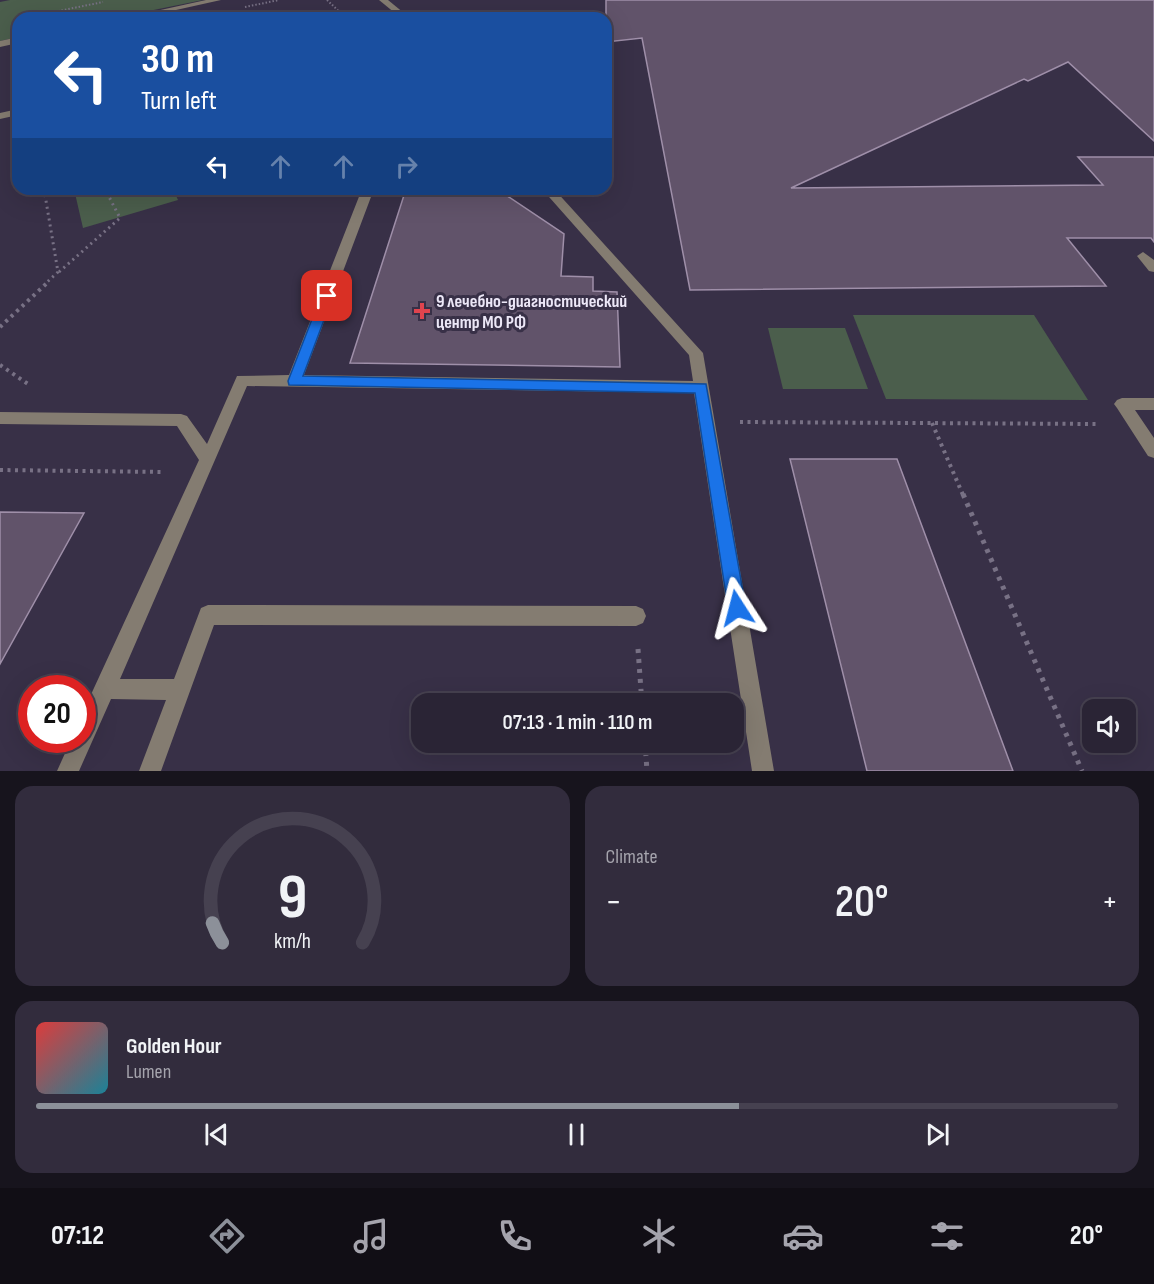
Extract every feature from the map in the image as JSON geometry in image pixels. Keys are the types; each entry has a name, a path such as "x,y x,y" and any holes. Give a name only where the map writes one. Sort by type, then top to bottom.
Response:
{"lane":[{"path":"158,12 217,0"},
{"path":"383,0 398,12"},
{"path":"294,381 366,195"},
{"path":"553,195 696,353 764,771"},
{"path":"1143,256 1154,268"},
{"path":"69,771 242,380 701,387"},
{"path":"1154,404 1122,404 1154,451"},
{"path":"0,418 181,420 205,466"},
{"path":"150,771 208,615 636,616"},
{"path":"105,689 180,690"}],"path":[{"path":"53,12 112,0"},
{"path":"327,0 340,12"},
{"path":"45,195 58,272"},
{"path":"0,327 120,218 108,195"},
{"path":"707,422 1136,424"},
{"path":"932,423 1082,771"},
{"path":"0,470 205,466"},
{"path":"636,616 641,693"},
{"path":"646,753 647,771"}],"green space":[{"path":"10,0 203,0 144,12 12,12 12,38 0,41 0,2"},
{"path":"75,195 176,195 178,200 83,228"},
{"path":"853,315 1034,315 1088,400 886,399"},
{"path":"768,328 845,328 868,389 783,389"}],"building":[{"path":"606,0 1154,0 1154,141 1068,62 1028,81 1024,79 791,188 1103,185 1078,157 1154,157 1154,242 1151,238 1067,238 1106,286 690,290 642,38 612,41 612,12 606,12"},
{"path":"404,195 506,195 564,234 561,276 593,277 593,291 617,292 620,367 350,363"},
{"path":"790,459 897,459 1013,771 867,771"},
{"path":"0,512 84,513 0,664"}],"place":[{"name":"9 лечебно-диагностический центр МО РФ","path":"422,311"}],"route":[{"path":"327,296 294,381 701,387 737,608"}]}
